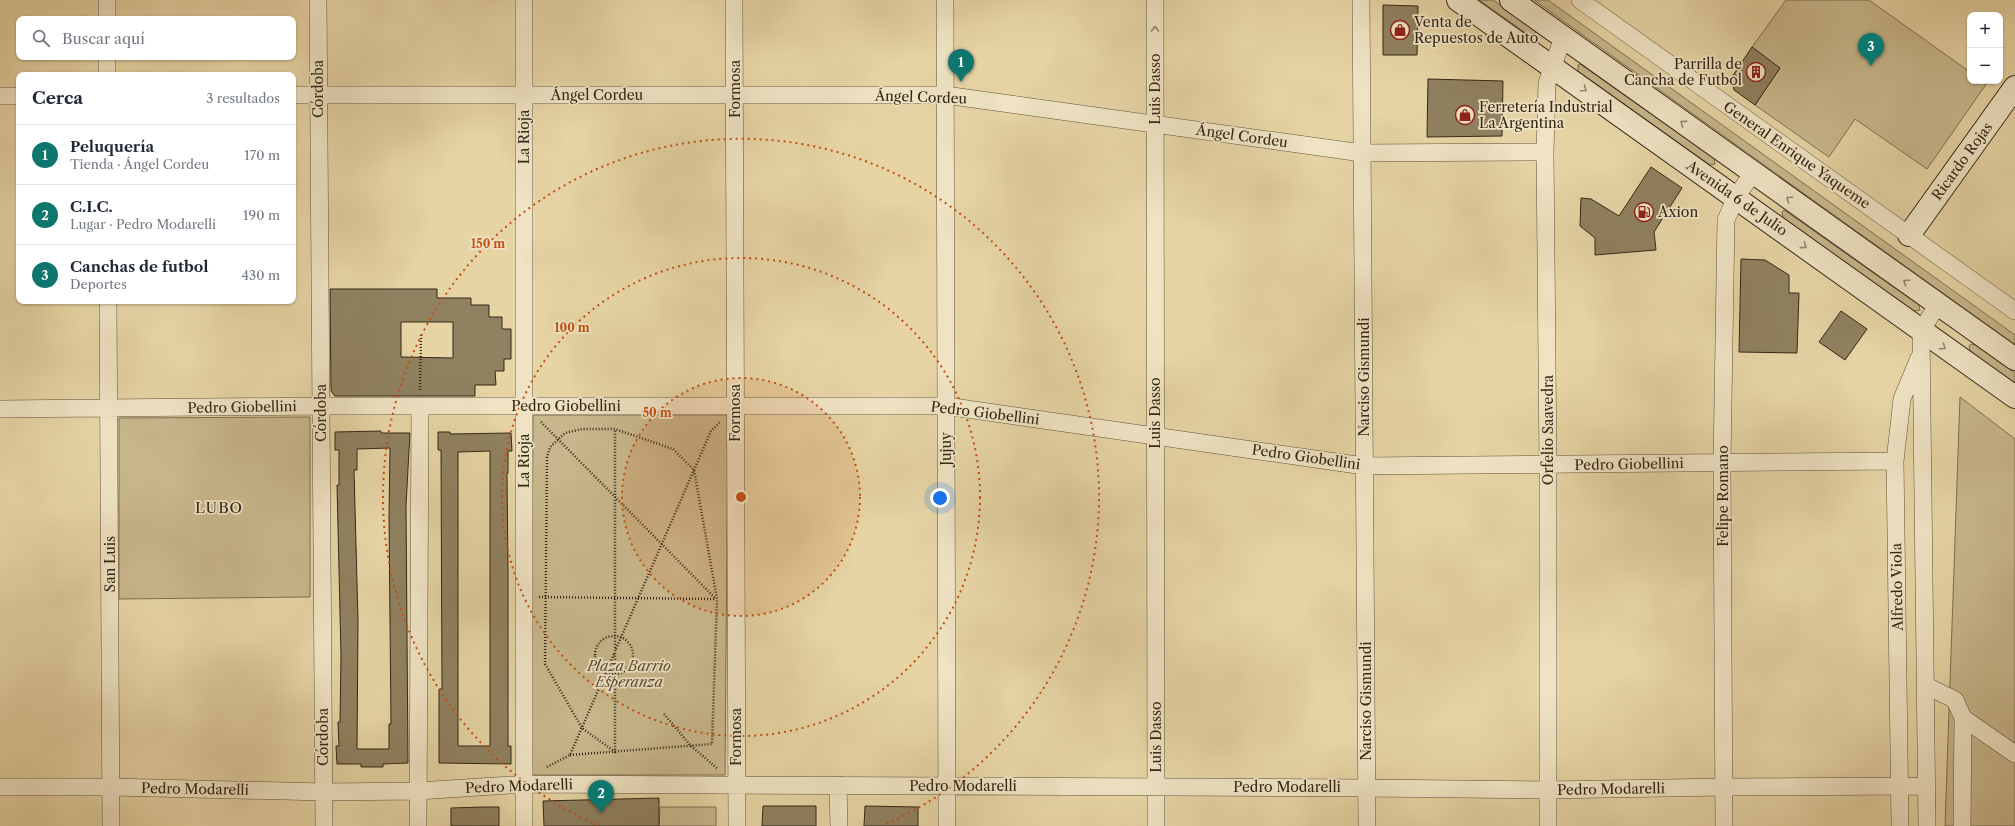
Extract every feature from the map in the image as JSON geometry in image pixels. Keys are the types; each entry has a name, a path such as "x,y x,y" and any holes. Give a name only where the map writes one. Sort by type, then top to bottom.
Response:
{"main road":[{"name":"Avenida 6 de Julio","path":"1458,0 2015,397"},
{"name":"Avenida 6 de Julio","path":"1511,0 2015,359"},
{"name":"Ricardo Rojas","path":"1911,236 2015,87"},
{"name":"Ricardo Rojas","path":"1911,236 2015,94"}],"street":[{"path":"107,0 107,16"},
{"name":"Córdoba","path":"318,0 324,826"},
{"name":"La Rioja","path":"524,0 524,826"},
{"name":"Formosa","path":"734,0 737,826"},
{"name":"Jujuy","path":"945,0 947,826"},
{"name":"Luis Dasso","path":"1155,0 1156,826"},
{"name":"Narciso Gismundi","path":"1361,0 1367,826"},
{"name":"General Enrique Yaqueme","path":"1580,0 2015,311"},
{"name":"Orfelio Saavedra","path":"1548,826 1548,465 1545,152 1547,83 1563,37"},
{"path":"107,60 107,72"},
{"name":"Ángel Cordeu","path":"296,96 945,95 1362,153 1545,152"},
{"path":"0,96 16,96"},
{"name":"Felipe Romano","path":"1724,826 1722,462 1726,220 1736,197 1753,173"},
{"name":"San Luis","path":"108,304 111,826"},
{"path":"1921,331 1938,304"},
{"name":"Alfredo Viola","path":"1921,331 1927,826"},
{"name":"Alfredo Viola","path":"1900,826 1895,461 1902,399 1921,353"},
{"name":"Pedro Giobellini","path":"0,409 321,406 946,406 1364,466 1895,461"},
{"path":"418,826 420,406"},
{"path":"1925,685 1955,700 1963,718 1962,826"},
{"path":"1963,718 2015,754"},
{"name":"Pedro Modarelli","path":"0,787 111,787 324,792 418,791 524,784 1548,790 1926,786"},
{"path":"838,786 839,826"}],"path":[{"path":"420,406 421,334"},
{"path":"524,406 717,599"},
{"path":"570,755 711,431 736,406"},
{"path":"615,429 615,752"},
{"path":"524,784 532,775 570,755 615,752 712,744 717,599 694,470 673,449 615,429 573,430 557,439 550,447 546,457 545,664 582,728 615,752"},
{"path":"524,596 736,599"},
{"path":"615,636 621,638 631,646 633,658 627,670 615,675 606,673 596,664 595,651 602,640 615,636"},
{"path":"664,714 691,746 736,785"}],"green space":[{"path":"1479,0 1493,0 1535,30 1536,36 1530,36"},
{"path":"1534,0 1548,0 2015,335 2015,345"},
{"path":"1786,0 1869,0 1967,70 1967,84 1986,84 1927,169 1855,119 1829,157 1755,105 1780,68 1752,47"},
{"path":"1580,64 1714,158 1715,164 1710,165 1578,71 1578,65"},
{"path":"1784,210 1919,305 1920,310 1914,311 1783,218 1782,212"},
{"path":"1971,344 1975,345 2015,373 2015,384 1970,351 1969,346"},
{"path":"1960,397 2015,439 2015,826 1945,826"},
{"name":"Plaza Barrio Esperanza","path":"533,415 728,415 725,775 531,775"},
{"path":"310,417 310,597 119,599 119,418"},
{"path":"660,807 716,807 716,826 659,826"}],"building":[{"name":"Venta de Repuestos de Auto","path":"1383,5 1418,6 1417,55 1383,55"},
{"name":"Parrilla de Cancha de Futbol","path":"1752,47 1780,68 1755,105 1734,90 1732,77"},
{"name":"Ferretería Industrial La Argentina","path":"1428,79 1503,81 1502,136 1427,137"},
{"name":"Axion","path":"1651,167 1682,188 1654,232 1656,250 1595,255 1595,238 1580,226 1581,198 1591,199 1619,216"},
{"path":"1741,259 1765,260 1789,275 1789,293 1799,293 1797,353 1739,352"},
{"path":"330,289 437,289 437,298 471,298 471,305 489,305 489,317 502,317 502,329 511,329 511,359 504,359 504,371 495,371 496,385 475,385 475,396 335,396 331,391","holes":["401,322 453,322 453,358 401,357"]},
{"path":"1841,311 1867,329 1845,360 1819,342"},
{"path":"381,431 381,433 410,433 406,505 408,763 383,764 383,767 361,767 361,764 337,764 336,746 339,746 338,722 340,722 341,655 337,485 339,485 339,450 335,450 335,432","holes":["390,448 389,518 391,724 389,724 389,749 357,749 358,620 354,470 357,470 357,449"]},
{"path":"438,432 450,432 450,434 511,433 512,451 508,451 507,473 508,746 511,746 511,764 439,763 439,689 442,689 441,450 438,450","holes":["490,451 490,746 458,746 458,452"]},
{"path":"659,798 659,826 544,826 543,801"},
{"path":"763,806 816,806 816,826 762,826"},
{"path":"865,806 918,807 918,826 864,826"},
{"path":"499,807 499,826 451,826 451,808"}],"place":[{"name":"Venta de Repuestos de Auto","path":"1400,30"},
{"name":"Canchas de futbol","path":"1871,66"},
{"name":"Parrilla de Cancha de Futbol","path":"1756,72"},
{"name":"Peluquería","path":"961,82"},
{"name":"Ferretería Industrial La Argentina","path":"1465,115"},
{"name":"Axion","path":"1644,212"},
{"name":"C.I.C.","path":"601,813"}],"district":[{"name":"LUBO","path":"219,507"}]}
